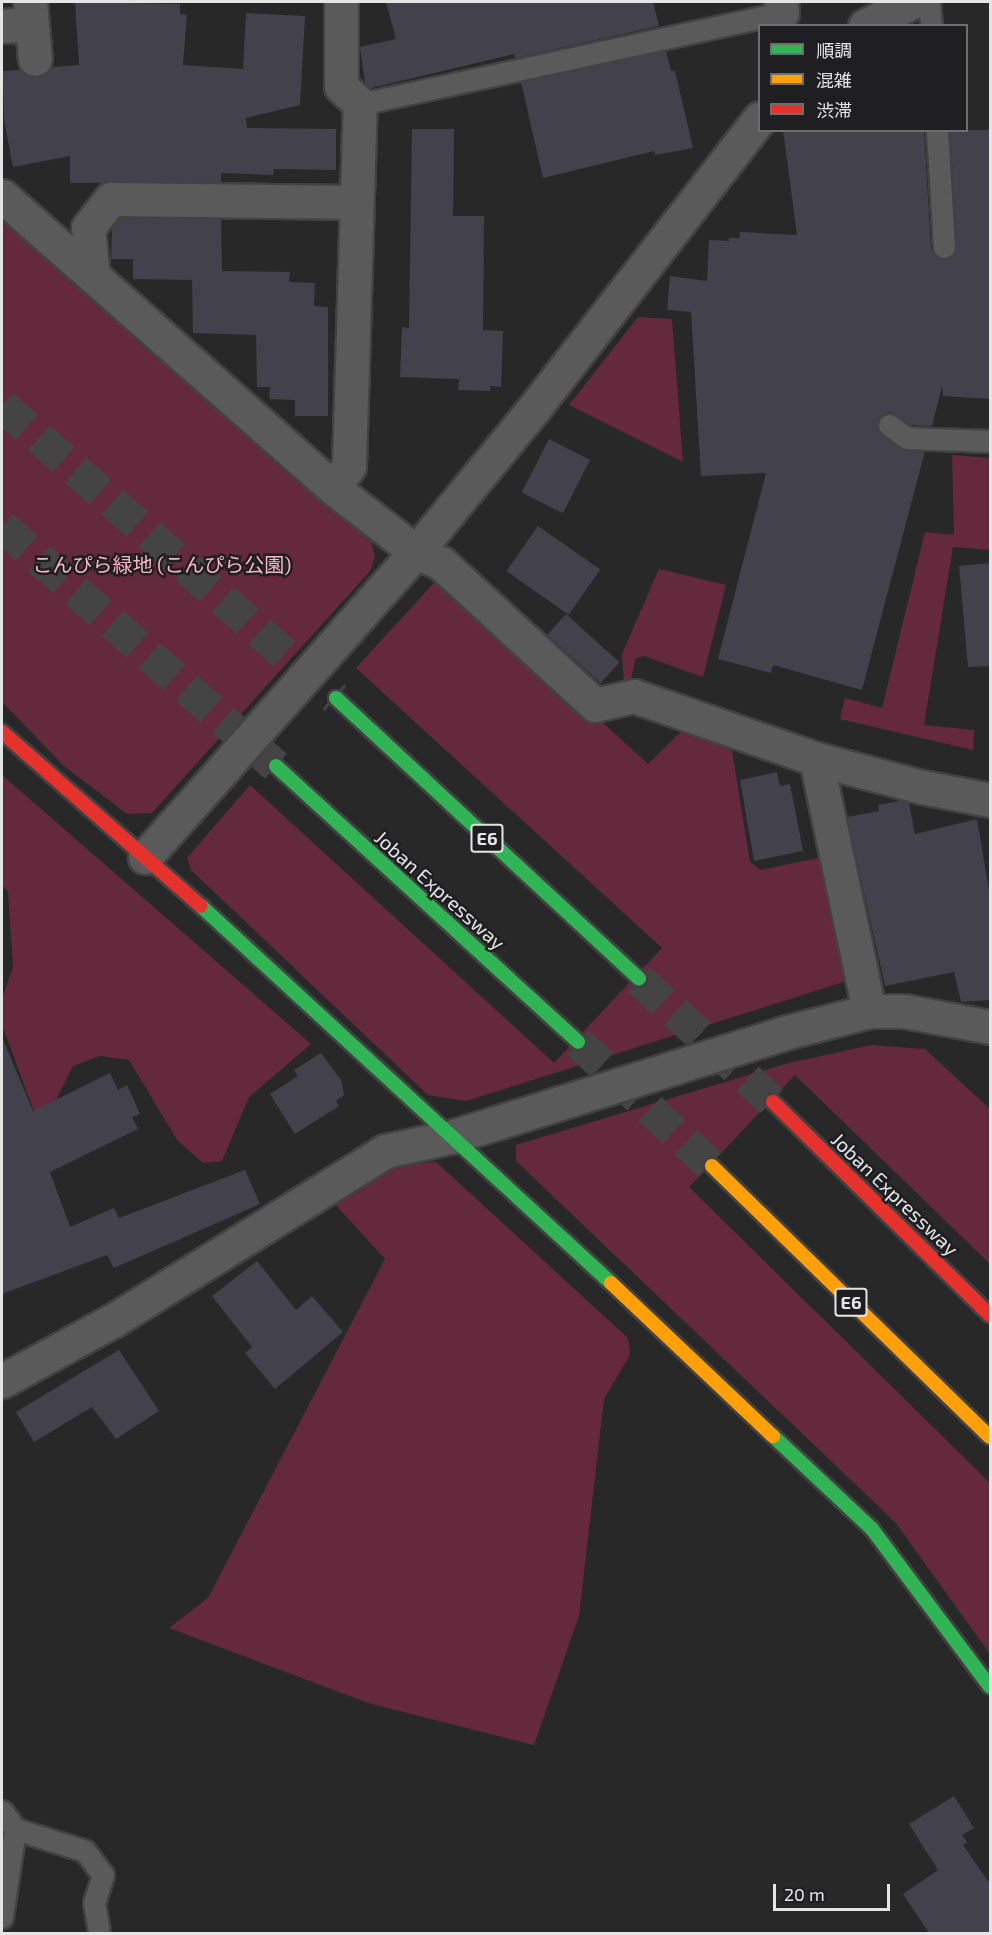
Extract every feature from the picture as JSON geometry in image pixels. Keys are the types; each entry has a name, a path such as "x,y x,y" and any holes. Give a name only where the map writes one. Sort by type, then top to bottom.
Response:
{"main road":[{"name":"E6","path":"336,698 639,979"},
{"path":"2,732 453,1136 872,1529 990,1687"},
{"name":"Joban Expressway","path":"276,766 578,1042"},
{"name":"Joban Expressway","path":"773,1102 990,1315"},
{"name":"E6","path":"712,1166 990,1437"}],"street":[{"path":"333,488 349,466 360,104 341,86 341,2"},
{"path":"869,24 912,2"},
{"path":"21,17 35,59"},
{"path":"145,858 416,552 535,406 758,119"},
{"path":"2,196 333,488 416,552 441,563 595,705 634,696 816,759 922,787 990,800"},
{"path":"93,275 88,228 111,199 356,202"},
{"path":"816,759 869,1011"},
{"path":"2,1382 114,1320 385,1151 453,1136 784,1033 869,1011 904,1011 990,1027"}],"lane":[{"path":"929,2 931,24"},
{"path":"360,104 782,13"},
{"path":"937,132 944,247"},
{"path":"889,424 907,438 990,441"},
{"path":"2,1811 15,1829 85,1851 103,1875 94,1903 99,1930"},
{"path":"2,1917 15,1829"}],"green space":[{"name":"こんぴら緑地 (こんぴら公園)","path":"2,213 370,537 375,556 371,570 152,813 127,814 64,766 2,702"},
{"path":"638,317 672,319 683,462 569,405"},
{"path":"952,455 990,458 990,550 953,547 924,725 974,730 973,750 840,719 845,698 882,708 925,532 954,535"},
{"path":"659,569 726,585 703,677 644,656 636,658 630,683 624,684 622,654"},
{"path":"441,575 648,764 684,729 731,745 750,862 761,870 822,857 847,981 466,1101 428,1095 191,870 187,858 250,785 554,1063 662,948 356,668"},
{"path":"2,775 311,1044 249,1097 222,1161 203,1163 177,1140 129,1060 100,1056 73,1066 53,1106 35,1114 2,1025 2,998 13,967 8,891 2,886"},
{"path":"871,1045 925,1049 990,1109 990,1264 795,1075 689,1187 990,1483 990,1654 895,1522 516,1161 516,1145 785,1064"},
{"path":"436,1162 628,1338 630,1355 604,1399 579,1616 534,1745 368,1703 169,1628 208,1598 385,1259 333,1202 392,1164"}],"building":[{"path":"75,2 180,4 180,14 187,15 183,65 243,69 246,13 305,16 300,105 246,118 247,128 336,129 336,170 274,169 273,175 221,173 221,182 70,183 70,156 13,167 4,120 3,71 20,70 36,78 52,67 79,65"},
{"path":"386,2 653,2 659,26 515,58 514,54 371,88 365,83 360,47 396,39"},
{"path":"666,51 671,71 675,71 693,148 655,155 654,151 543,178 521,82"},
{"path":"412,129 454,129 453,216 484,216 483,330 503,331 501,387 490,386 490,391 458,390 459,379 400,377 402,327 409,328"},
{"path":"990,130 990,399 943,396 942,386 932,426 911,425 891,412 878,418 878,431 900,448 925,451 862,690 773,665 771,673 718,659 766,473 701,476 691,312 667,310 670,276 707,281 709,240 729,241 729,238 739,238 740,232 797,235 783,132 924,132 931,248 934,254 944,260 951,257 957,246 950,132"},
{"path":"120,218 221,219 222,271 290,272 289,282 315,283 314,306 328,307 328,416 295,416 295,400 269,399 270,387 257,387 256,335 193,333 192,280 133,279 133,259 111,259 112,228"},
{"path":"549,439 590,460 563,513 522,492"},
{"path":"538,526 600,570 569,615 506,571"},
{"path":"990,563 990,666 968,667 959,566"},
{"path":"566,614 620,662 601,683 547,635"},
{"path":"777,772 780,786 790,784 803,851 754,861 740,780"},
{"path":"900,801 909,803 915,834 977,819 990,896 990,1000 961,1002 954,972 885,986 847,817 879,811 878,805"},
{"path":"2,1037 33,1111 110,1073 118,1090 127,1085 140,1114 132,1117 138,1129 50,1172 70,1227 114,1208 119,1218 245,1170 260,1204 114,1268 107,1255 2,1294"},
{"path":"321,1053 341,1080 344,1095 336,1101 339,1106 295,1134 270,1094 298,1076 294,1070"},
{"path":"257,1261 296,1310 312,1296 343,1332 275,1389 245,1353 252,1347 212,1296"},
{"path":"119,1350 159,1411 116,1439 92,1407 34,1442 16,1412"},
{"path":"954,1796 974,1828 962,1835 967,1842 963,1845 990,1884 990,1934 930,1934 903,1894 938,1870 909,1824"}],"tunnel":[{"path":"2,405 336,698"},
{"path":"2,526 276,766"},
{"path":"639,979 773,1102"},
{"path":"578,1042 712,1166"}],"traffic: fast":[{"path":"336,698 639,979"},
{"path":"276,766 578,1042"},
{"path":"201,906 611,1283"},
{"path":"773,1436 872,1529 990,1687"}],"traffic: slow":[{"path":"712,1166 990,1437"},
{"path":"611,1283 773,1436"}],"traffic: jam":[{"path":"2,732 201,906"},
{"path":"773,1102 990,1315"}]}
